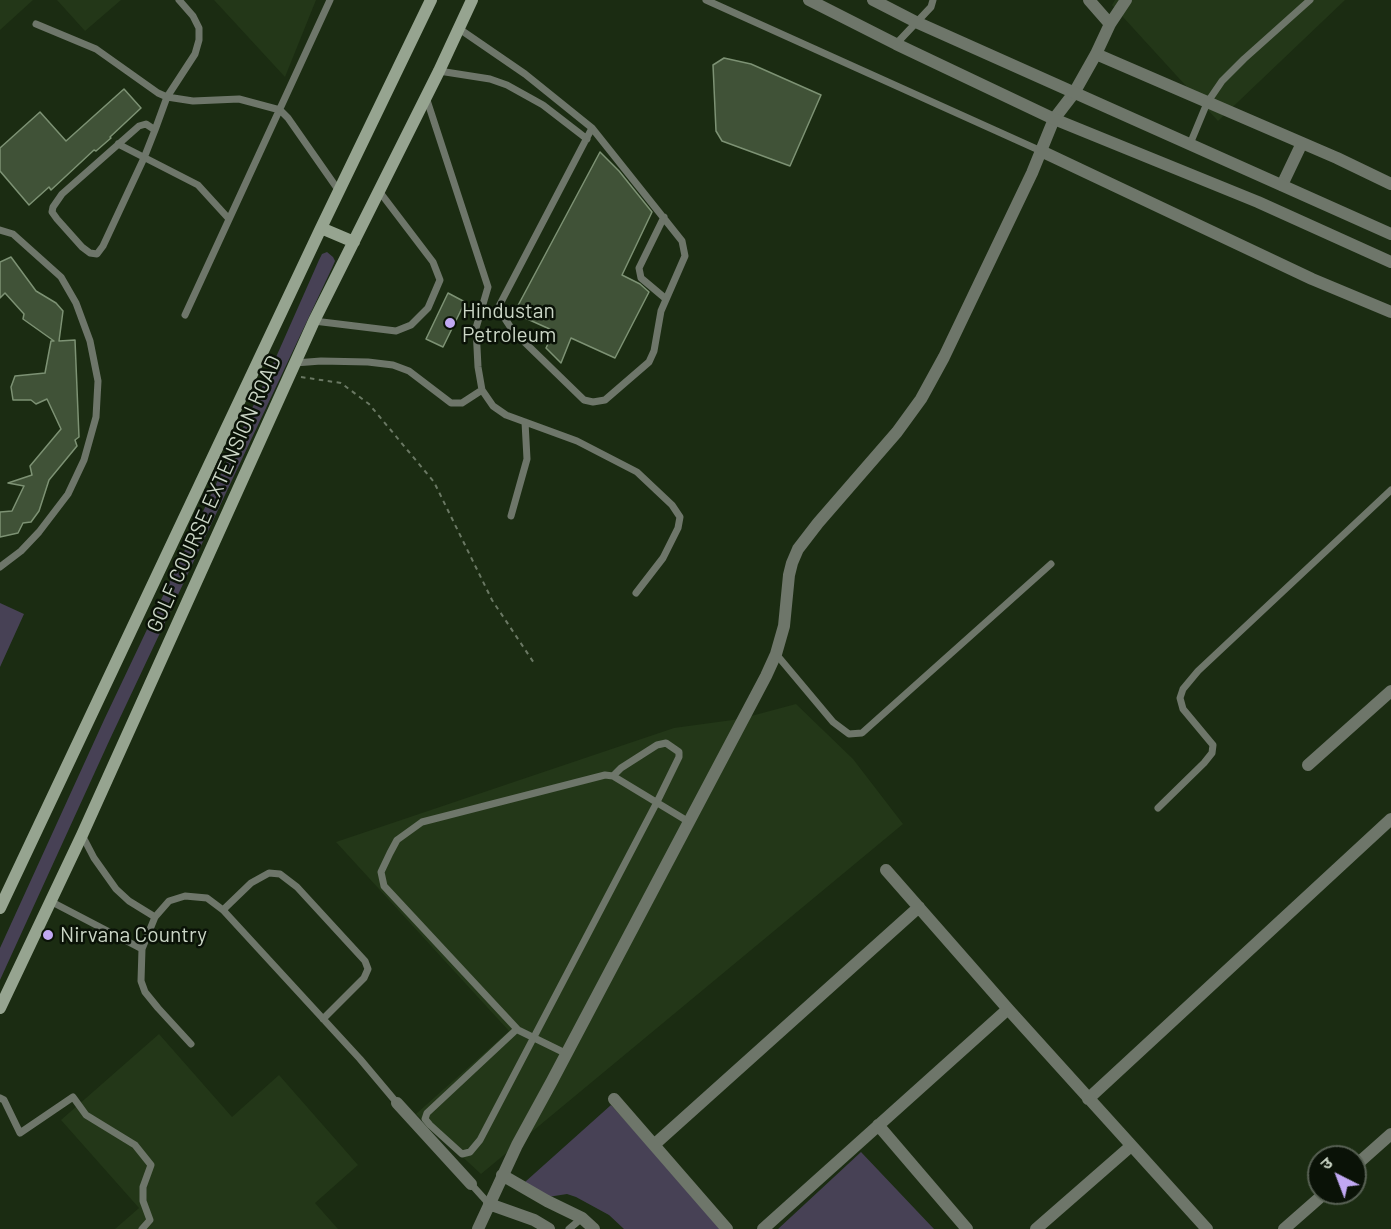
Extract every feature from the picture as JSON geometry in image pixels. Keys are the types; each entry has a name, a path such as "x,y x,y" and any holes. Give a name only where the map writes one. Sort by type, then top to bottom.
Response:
{"main road":[{"name":"GOLF COURSE EXTENSION ROAD","path":"0,908 431,0"},
{"name":"GOLF COURSE EXTENSION ROAD","path":"0,1008 82,835 314,321 426,98 468,2"},
{"path":"321,228 354,242"}],"street":[{"path":"809,0 1054,119 1258,202 1391,262"},
{"path":"873,0 916,22 1391,234"},
{"path":"1089,0 1110,24"},
{"path":"478,1229 502,1175 776,654 784,626 792,563 798,549 897,432 921,399 944,357 1054,119 1074,93 1110,24 1126,0"},
{"path":"1096,54 1391,184"},
{"path":"1282,185 1302,143"},
{"path":"1041,151 1312,279 1391,312"},
{"path":"1308,765 1391,691"},
{"path":"1088,1099 1388,827"},
{"path":"886,870 1088,1099 1207,1229"},
{"path":"655,1144 919,907"},
{"path":"763,1229 1008,1009"},
{"path":"614,1099 728,1229"},
{"path":"397,1103 471,1184"},
{"path":"878,1125 967,1229"},
{"path":"1367,1155 1391,1134"},
{"path":"1036,1229 1131,1146"},
{"path":"502,1175 582,1218 594,1229"},
{"path":"489,1204 534,1220 549,1229"},
{"path":"1284,1229 1311,1205"}],"lane":[{"path":"155,130 146,124 139,126 62,194 53,207 52,212 57,219 90,253 97,254 103,246 144,158 155,130 167,97 195,54 199,40 199,28 179,0"},
{"path":"185,315 330,0"},
{"path":"706,0 1041,151"},
{"path":"896,44 931,7 933,0"},
{"path":"1190,144 1208,103 1222,81 1310,0"},
{"path":"36,24 102,52 158,93 167,97 193,100 239,99 280,110 339,190"},
{"path":"457,28 525,74 592,128 682,241 685,256 661,311 654,351 649,362 604,400 593,402 584,400 513,331 498,308 592,128"},
{"path":"439,71 490,79 507,85 543,105 587,140"},
{"path":"426,98 489,287 476,328 482,390 493,406 506,415 577,441 637,472 654,486 680,517 678,528 663,558 636,593"},
{"path":"118,144 198,185 229,219"},
{"path":"314,321 396,331 411,325 428,308 440,280 433,262 379,191"},
{"path":"664,217 639,268 640,278 666,298"},
{"path":"0,230 13,234 61,277 76,303 90,341 98,381 96,417 84,460 68,494 39,532 21,551 0,567"},
{"path":"295,363 321,361 393,365 408,371 451,403 462,404 482,390"},
{"path":"511,516 527,459 525,422"},
{"path":"1158,808 1204,764 1212,753 1213,745 1183,709 1180,698 1183,688 1198,671 1391,490"},
{"path":"776,654 833,722 849,734 862,733 1051,564"},
{"path":"517,1029 426,1113 425,1119 430,1125 462,1154 470,1152 480,1140 657,802 679,757 679,752 666,744 657,745 621,768 613,776"},
{"path":"567,1054 517,1029 384,886 381,872 397,840 422,822 605,775 613,776 689,822"},
{"path":"82,835 94,858 116,889 129,901 155,917"},
{"path":"223,909 251,883 269,873 280,874 297,887 365,961 369,969 364,978 323,1019"},
{"path":"191,1044 145,992 141,981 142,949 155,917 169,901 184,896 207,898 223,909 397,1103"},
{"path":"50,901 142,949"},
{"path":"0,1098 4,1100 21,1133 73,1097 86,1115 135,1145 150,1165 143,1187 143,1201 150,1220 142,1229"},
{"path":"471,1184 489,1204"},
{"path":"569,1229 582,1218"}],"path":[{"path":"289,375 341,383 369,404 434,482 492,600 534,663"}],"shaded area":[{"path":"0,0 33,0 0,30"},
{"path":"57,0 121,0 85,31"},
{"path":"214,0 316,0 285,77"},
{"path":"1115,0 1345,0 1218,121 1112,5"},
{"path":"327,252 335,261 332,268 110,739 0,980 0,948 104,720 273,364 319,260 322,254"},
{"path":"0,603 24,614 0,667"},
{"path":"796,704 853,759 903,824 481,1174 416,1114 509,1031 336,842 674,728 740,719"},
{"path":"159,1034 232,1117 279,1075 358,1165 315,1203 338,1229 115,1229 139,1208 61,1120"},
{"path":"611,1105 724,1229 624,1229 609,1215 576,1197 567,1194 548,1197 525,1182"},
{"path":"861,1152 934,1229 778,1229"}],"building":[{"path":"724,58 751,64 821,95 790,166 722,141 716,131 713,65"},
{"path":"124,89 141,108 111,138 96,151 94,150 51,190 49,187 29,205 0,171 0,148 40,112 66,141"},
{"path":"600,152 619,171 652,212 622,275 640,284 649,292 615,358 571,338 561,363 546,348 554,331 514,313"},
{"path":"11,257 36,291 56,303 63,311 59,341 75,340 79,437 75,440 77,446 49,480 39,511 31,522 23,523 18,533 0,537 0,512 12,511 24,486 8,483 32,475 30,466 61,429 47,399 36,404 31,400 13,400 11,387 15,376 45,373 51,341 54,341 23,319 24,314 5,293 0,298 0,262"},
{"path":"448,293 465,302 443,347 426,339"}],"place":[{"name":"Hindustan Petroleum","path":"450,323"},
{"name":"Nirvana Country","path":"48,935"}]}
